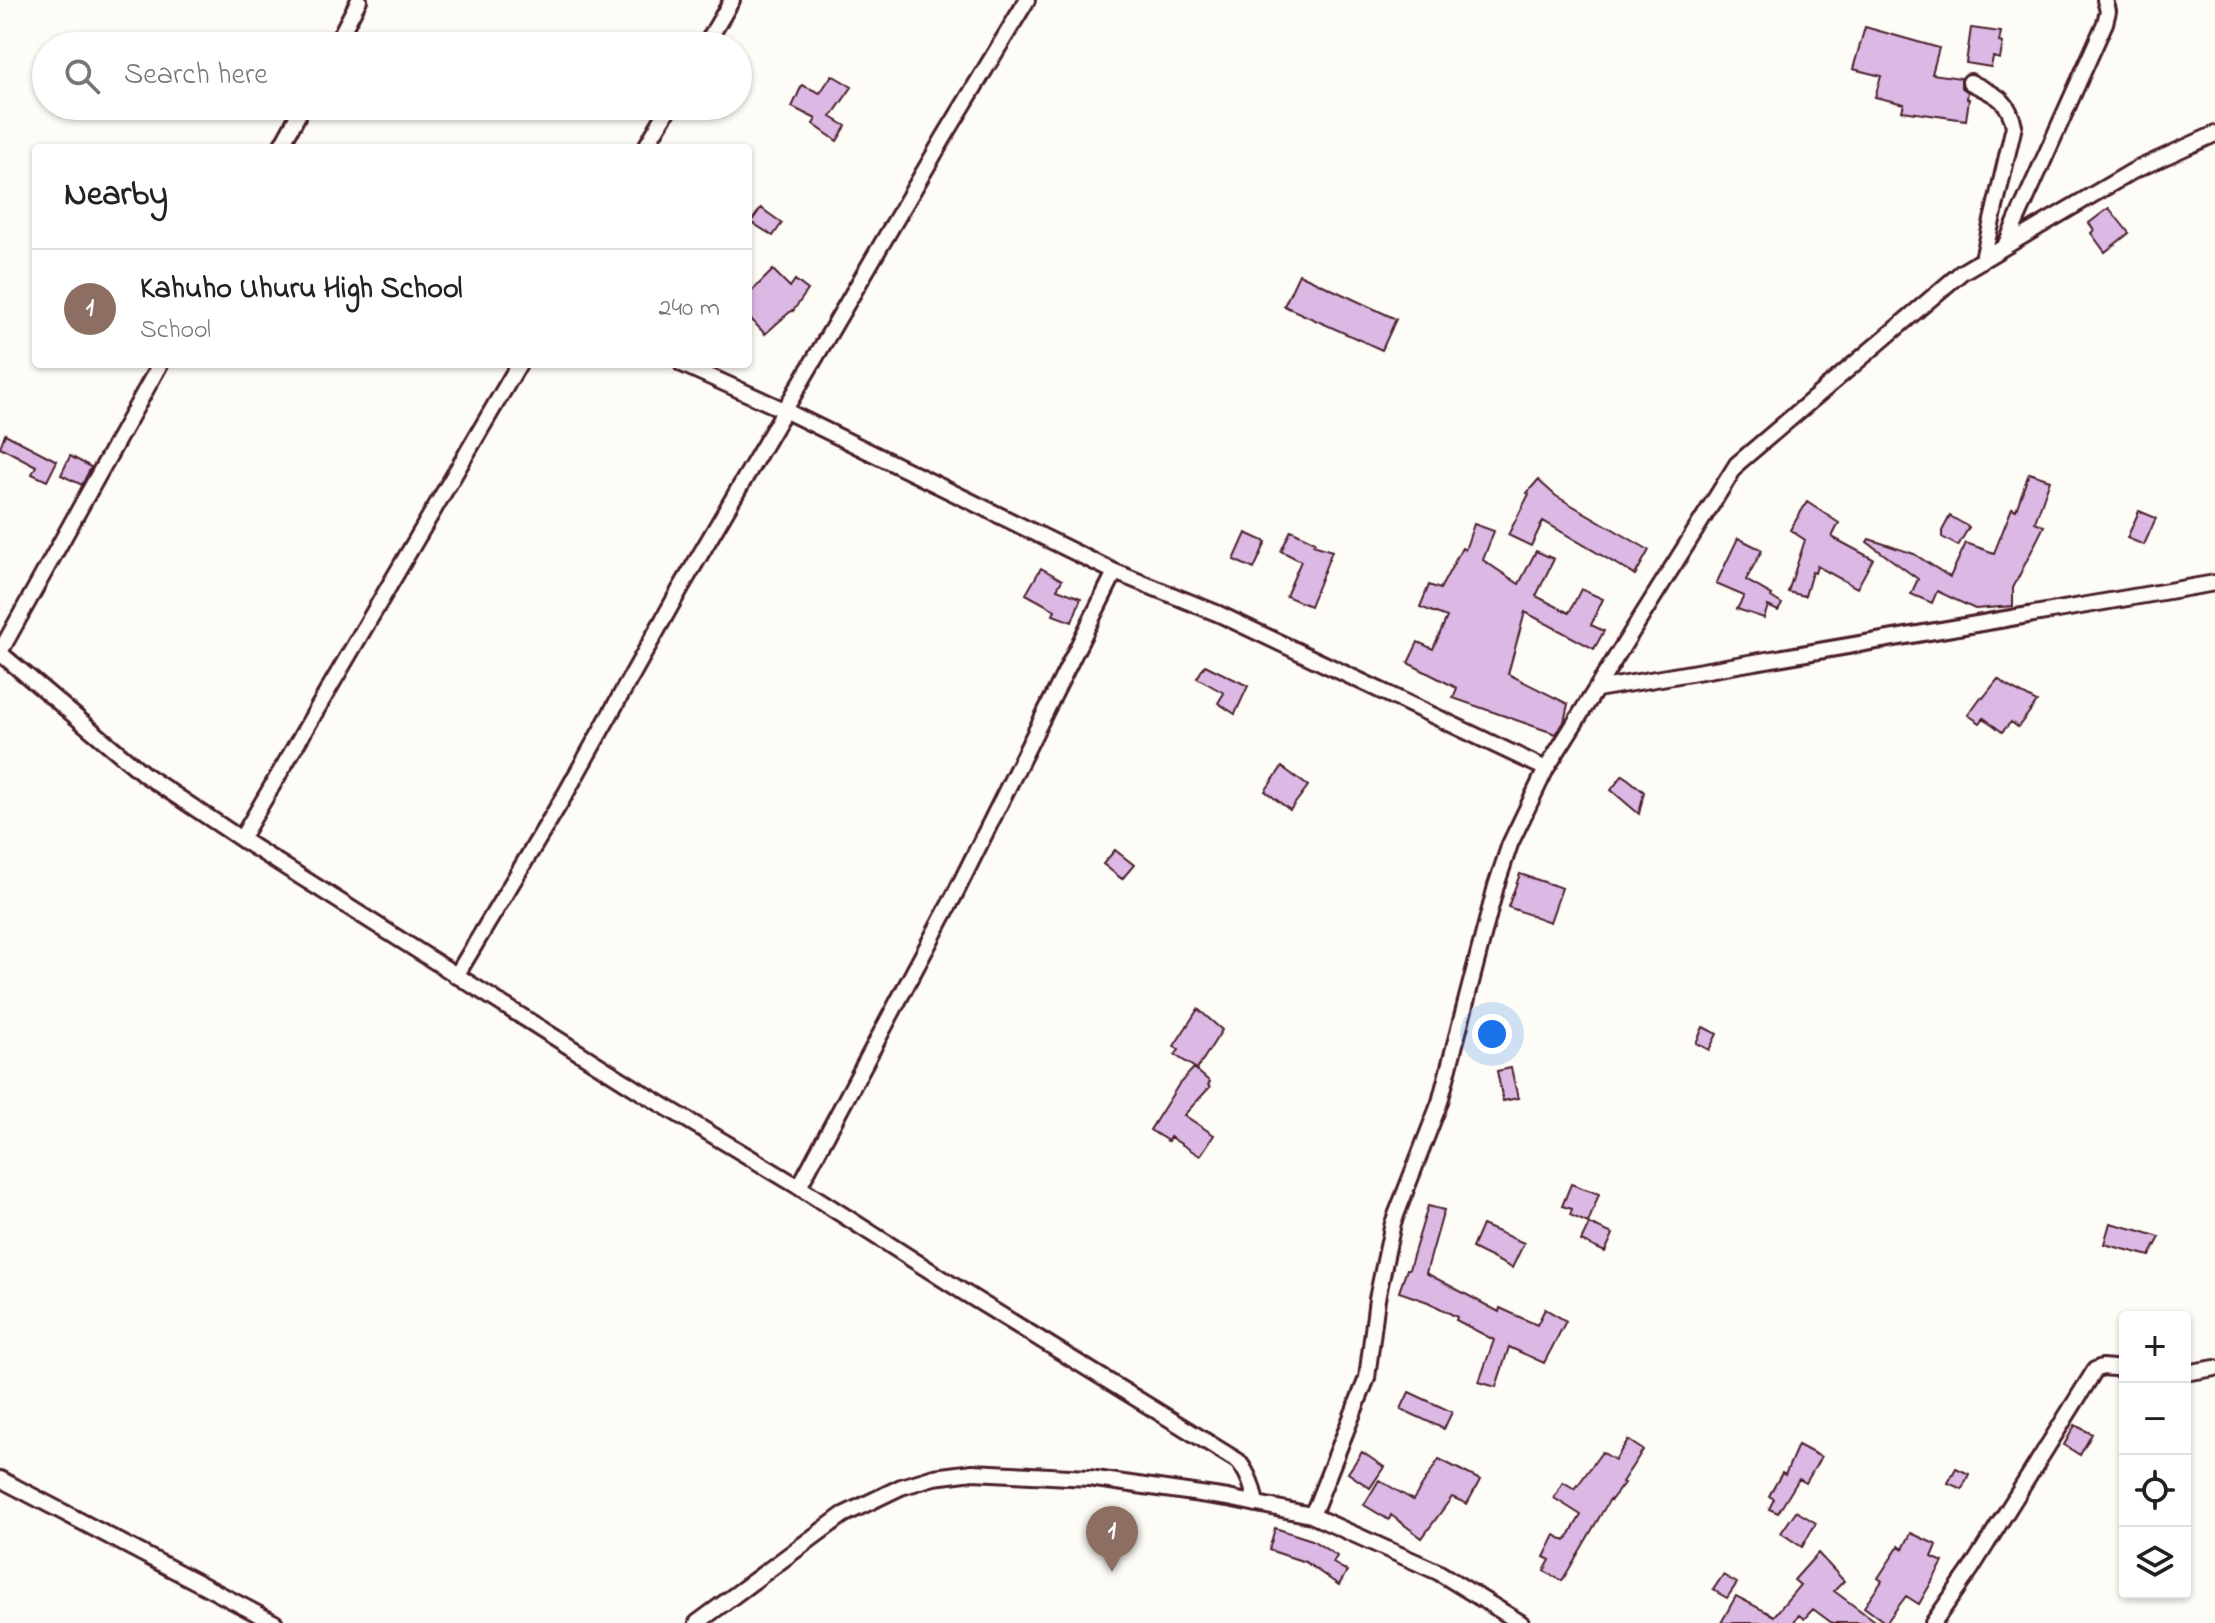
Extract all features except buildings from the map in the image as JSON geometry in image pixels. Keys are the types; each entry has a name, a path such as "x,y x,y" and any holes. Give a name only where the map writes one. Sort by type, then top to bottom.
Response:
{"street":[{"path":"342,32 359,0"},
{"path":"713,32 732,0"},
{"path":"456,976 566,793 784,410 1027,0"},
{"path":"2005,246 2105,23 2108,11 2105,0"},
{"path":"1970,82 2004,100 2012,114 2014,126 1983,259"},
{"path":"282,144 295,120"},
{"path":"647,144 662,120"},
{"path":"1311,1515 1367,1378 1377,1299 1393,1223 1440,1102 1496,886 1510,844 1546,769 1737,464 1962,272 2133,171 2215,134"},
{"path":"158,368 0,653 145,775 241,839 646,1095 1238,1461 1252,1486 1256,1504"},
{"path":"241,839 517,368"},
{"path":"691,368 784,410 1115,572 1219,614 1546,769"},
{"path":"799,1187 954,896 1115,572"},
{"path":"1597,689 2215,583"},
{"path":"1933,1623 1971,1569 2095,1370 2102,1367 2119,1368"},
{"path":"2191,1372 2215,1368"},
{"path":"697,1623 843,1515 901,1487 934,1477 973,1472 1089,1478 1311,1515 1438,1572 1521,1623"},
{"path":"0,1479 275,1623"},
{"path":"1490,1623 1501,1611"}],"place":[{"name":"Kahuho Uhuru High School","path":"1112,1572"}]}
